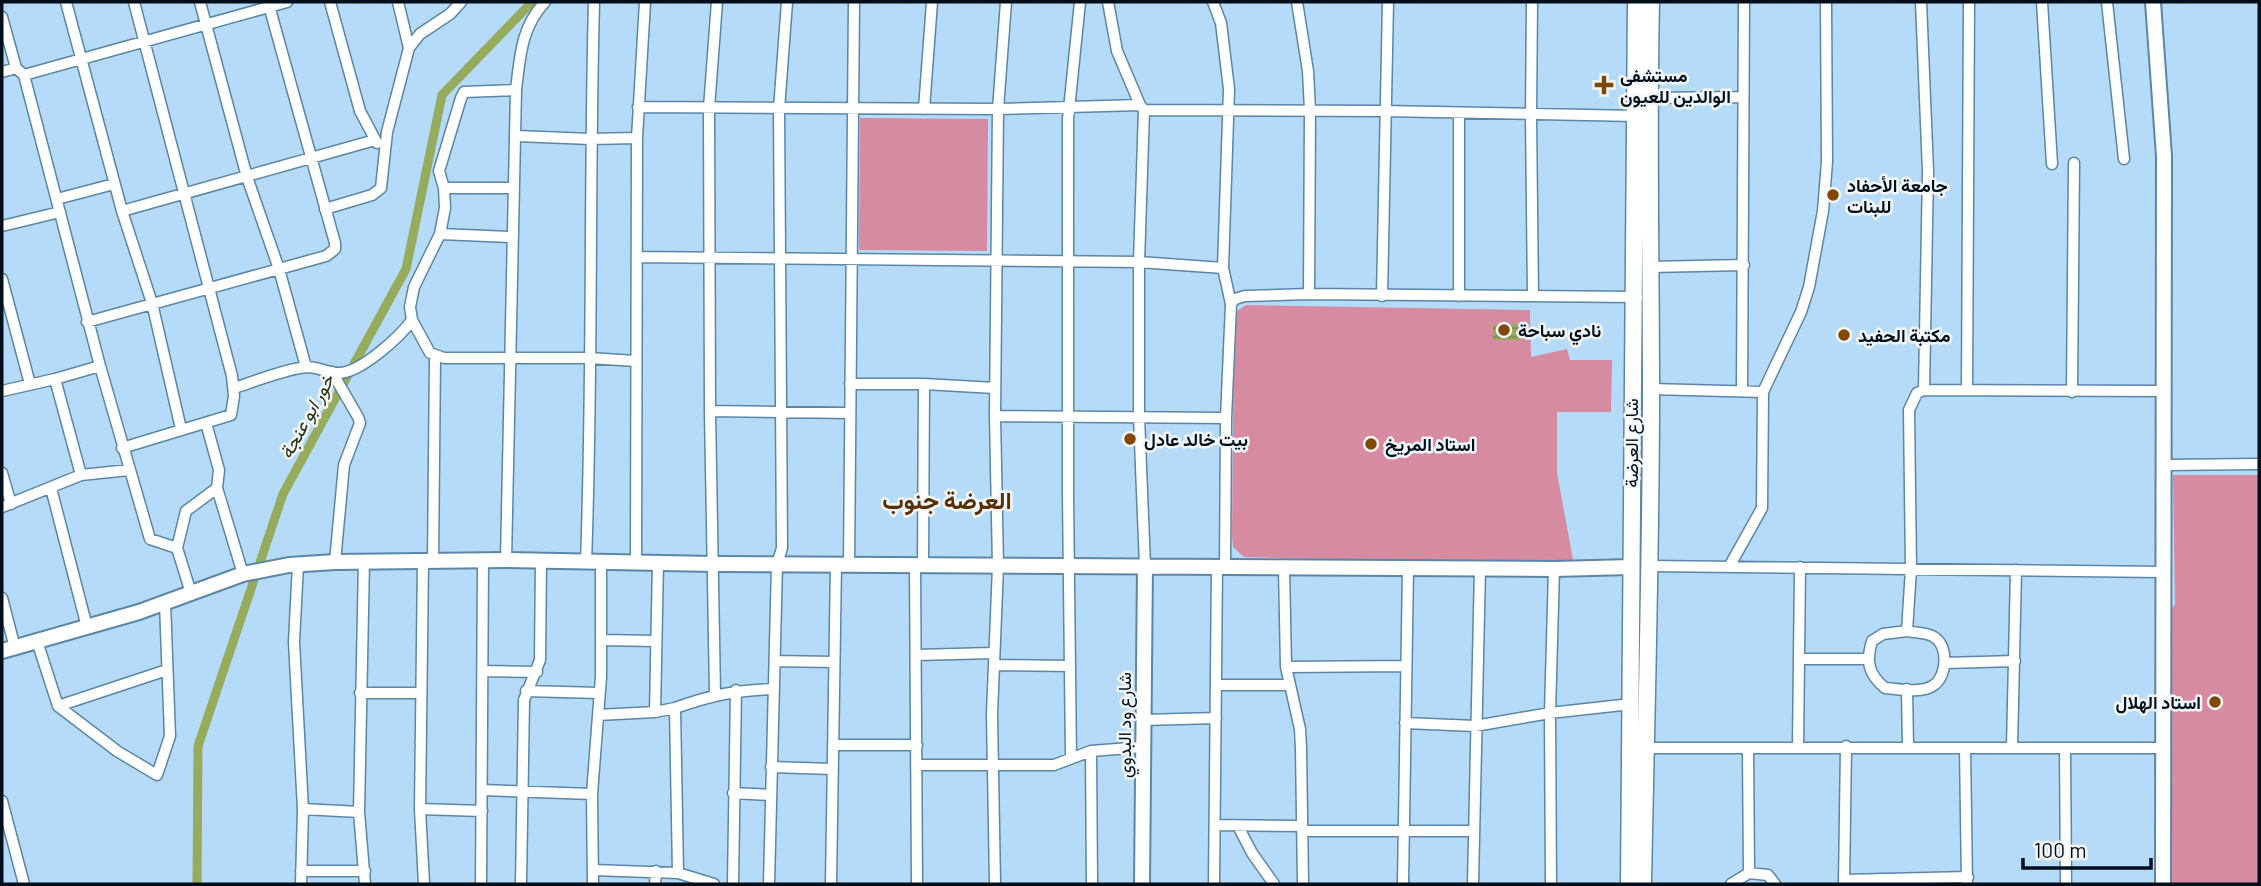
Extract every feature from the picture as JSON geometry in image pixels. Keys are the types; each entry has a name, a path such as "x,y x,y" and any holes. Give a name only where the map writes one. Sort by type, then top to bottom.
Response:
{"main road":[{"name":"شارع العرضة","path":"1636,2 1641,297 1631,567 1631,704 1638,748 1643,884"},
{"name":"شارع العرضة","path":"1629,884 1650,566 1651,389 1641,297 1650,267 1648,97 1651,2"}],"street":[{"path":"66,2 83,58 114,184 152,303 181,429"},
{"path":"122,448 231,415 234,388 134,2"},
{"path":"200,2 247,177 279,268 306,367"},
{"path":"2,72 20,72 83,58 269,4 287,2"},
{"path":"330,2 360,111 385,156"},
{"path":"398,2 409,48"},
{"path":"325,209 372,195 381,188 387,132 409,48 420,34 450,14 461,2"},
{"path":"506,559 516,90 527,26 534,13 545,2"},
{"path":"593,884 592,794 602,640 594,562 589,358 594,2"},
{"path":"636,562 637,138 645,2"},
{"path":"715,694 710,411 709,108 717,2"},
{"path":"769,884 777,564 782,548 779,110 787,2"},
{"path":"831,884 833,662 843,564 850,413 854,2"},
{"path":"924,109 932,2"},
{"path":"995,884 992,765 993,653 998,566 996,260 998,109 1006,2"},
{"path":"1071,758 1069,109 1080,2"},
{"path":"1108,2 1117,51 1142,107 1139,417 1145,566"},
{"path":"1213,2 1226,57 1229,110 1223,268 1231,304 1216,718 1214,884"},
{"path":"1297,2 1307,60 1310,110 1309,294"},
{"path":"1382,296 1388,2"},
{"path":"1532,2 1533,296"},
{"path":"1742,390 1744,2"},
{"path":"1729,568 1762,508 1763,392 1801,312 1809,287 1823,211 1827,162 1826,2"},
{"path":"1921,2 1928,171 1924,390"},
{"path":"1967,389 1969,2"},
{"path":"2042,2 2052,164"},
{"path":"2107,2 2124,159"},
{"path":"2153,2 2164,156 2163,884"},
{"path":"87,322 326,256 335,249 269,4"},
{"path":"2,17 57,199 87,322 150,539 177,548"},
{"path":"516,90 464,92 457,107 439,172 444,188 445,208 440,234 414,287 410,307 412,320 426,347 436,356 636,361"},
{"path":"1648,97 1742,97"},
{"path":"638,107 779,110 1142,107 1636,116"},
{"path":"1459,114 1459,296"},
{"path":"516,136 637,138"},
{"path":"122,211 375,140"},
{"path":"2072,392 2074,163"},
{"path":"57,199 114,184"},
{"path":"444,188 513,188"},
{"path":"2,226 60,212"},
{"path":"440,234 512,237"},
{"path":"637,257 1139,262 1223,268"},
{"path":"1650,267 1744,265"},
{"path":"2,279 30,384"},
{"path":"1231,304 1235,299 1245,296 1309,294 1641,297"},
{"path":"234,388 306,367 332,372 355,369 397,339 412,320"},
{"path":"424,884 420,809 420,693 436,356"},
{"path":"2,391 100,366"},
{"path":"332,372 360,424 344,465 337,514 335,562"},
{"path":"55,379 81,475"},
{"path":"850,384 995,388"},
{"path":"917,884 916,655 924,384"},
{"path":"1651,389 1763,392"},
{"path":"1907,631 1911,569 1909,410 1917,393 1924,390 1967,389 2163,391"},
{"path":"710,411 850,413"},
{"path":"995,416 1226,418"},
{"path":"206,423 219,470 217,488 244,574"},
{"path":"2163,465 2259,464"},
{"path":"2,473 6,506 81,475 130,470"},
{"path":"51,488 86,627"},
{"path":"191,593 177,548 186,511 217,488"},
{"path":"2,598 8,649 165,603 244,574 294,565 335,562 506,559 1070,567 1631,567"},
{"path":"481,884 483,560"},
{"path":"521,884 526,691 537,672 540,660 541,560"},
{"path":"364,561 359,811 365,884"},
{"path":"655,712 658,562"},
{"path":"294,565 294,642 303,809 301,884"},
{"name":"شارع ود البدوي","path":"1142,884 1145,566"},
{"path":"1650,566 2163,572"},
{"path":"1797,748 1800,567"},
{"path":"1284,568 1286,667 1300,729 1303,884"},
{"path":"1403,884 1408,568"},
{"path":"1473,884 1480,568"},
{"path":"1552,884 1550,713 1553,569"},
{"path":"2012,748 2016,570"},
{"path":"37,641 58,706 117,751 157,775 170,736 165,603"},
{"path":"1907,631 1932,635 1937,639 1943,648 1945,663 1935,685 1927,688 1885,688 1870,672 1868,659 1872,641 1883,634 1907,631"},
{"path":"602,640 655,641"},
{"path":"916,655 993,653"},
{"path":"1799,659 1868,659"},
{"path":"1945,663 2015,660"},
{"path":"775,661 833,662"},
{"path":"993,665 1070,666"},
{"path":"1286,667 1406,666"},
{"path":"58,706 167,670"},
{"path":"483,671 537,672"},
{"path":"1217,685 1289,685"},
{"path":"598,715 655,712 715,694 736,690 774,689"},
{"path":"1907,689 1908,747"},
{"path":"733,884 736,690"},
{"path":"526,691 600,693"},
{"path":"360,693 420,693"},
{"path":"1405,723 1475,726 1550,713 1631,704"},
{"path":"675,708 678,873"},
{"path":"1143,720 1216,718"},
{"path":"832,745 917,745"},
{"path":"1846,746 1844,882 1967,880 1965,748"},
{"path":"916,765 1054,765 1091,751 1143,747"},
{"path":"1638,748 2162,748"},
{"path":"1748,748 1749,873"},
{"path":"2064,749 2066,884"},
{"path":"1091,751 1092,884"},
{"path":"771,767 832,769"},
{"path":"482,790 592,794"},
{"path":"733,793 771,795"},
{"path":"2,802 24,884"},
{"path":"303,809 359,811"},
{"path":"420,809 482,811"},
{"path":"1215,825 1404,832 1473,831"},
{"path":"1238,826 1252,853 1274,884"},
{"path":"593,870 678,873 714,884"},
{"path":"301,871 365,871"},
{"path":"655,884 656,871"},
{"path":"1731,884 1749,873 1769,874 1775,884"}],"shaded area":[{"path":"860,118 988,119 987,251 859,250"},
{"path":"1246,305 1530,310 1531,357 1567,349 1570,360 1612,360 1611,412 1557,412 1557,473 1574,565 1244,557 1233,547 1232,535 1234,326 1237,311"},
{"path":"1493,324 1522,324 1522,340 1493,340"},
{"name":"استاد الهلال","path":"2173,475 2259,475 2259,884 2171,884 2168,614 2175,604"}],"waterway":[{"name":"خور ابو عنجة","path":"197,884 198,746 283,494 406,269 442,95 532,2"}],"place":[{"name":"مستشفى الوالدين للعيون","path":"1604,85"},
{"name":"جامعة الأحفاد للبنات","path":"1833,195"},
{"name":"نادي سباحة","path":"1504,330"},
{"name":"مكتبة الحفيد","path":"1844,335"},
{"name":"بيت خالد عادل","path":"1130,439"},
{"name":"استاد المريخ","path":"1371,444"},
{"name":"استاد الهلال","path":"2215,702"}],"district":[{"name":"العرضة جنوب","path":"947,499"}]}
